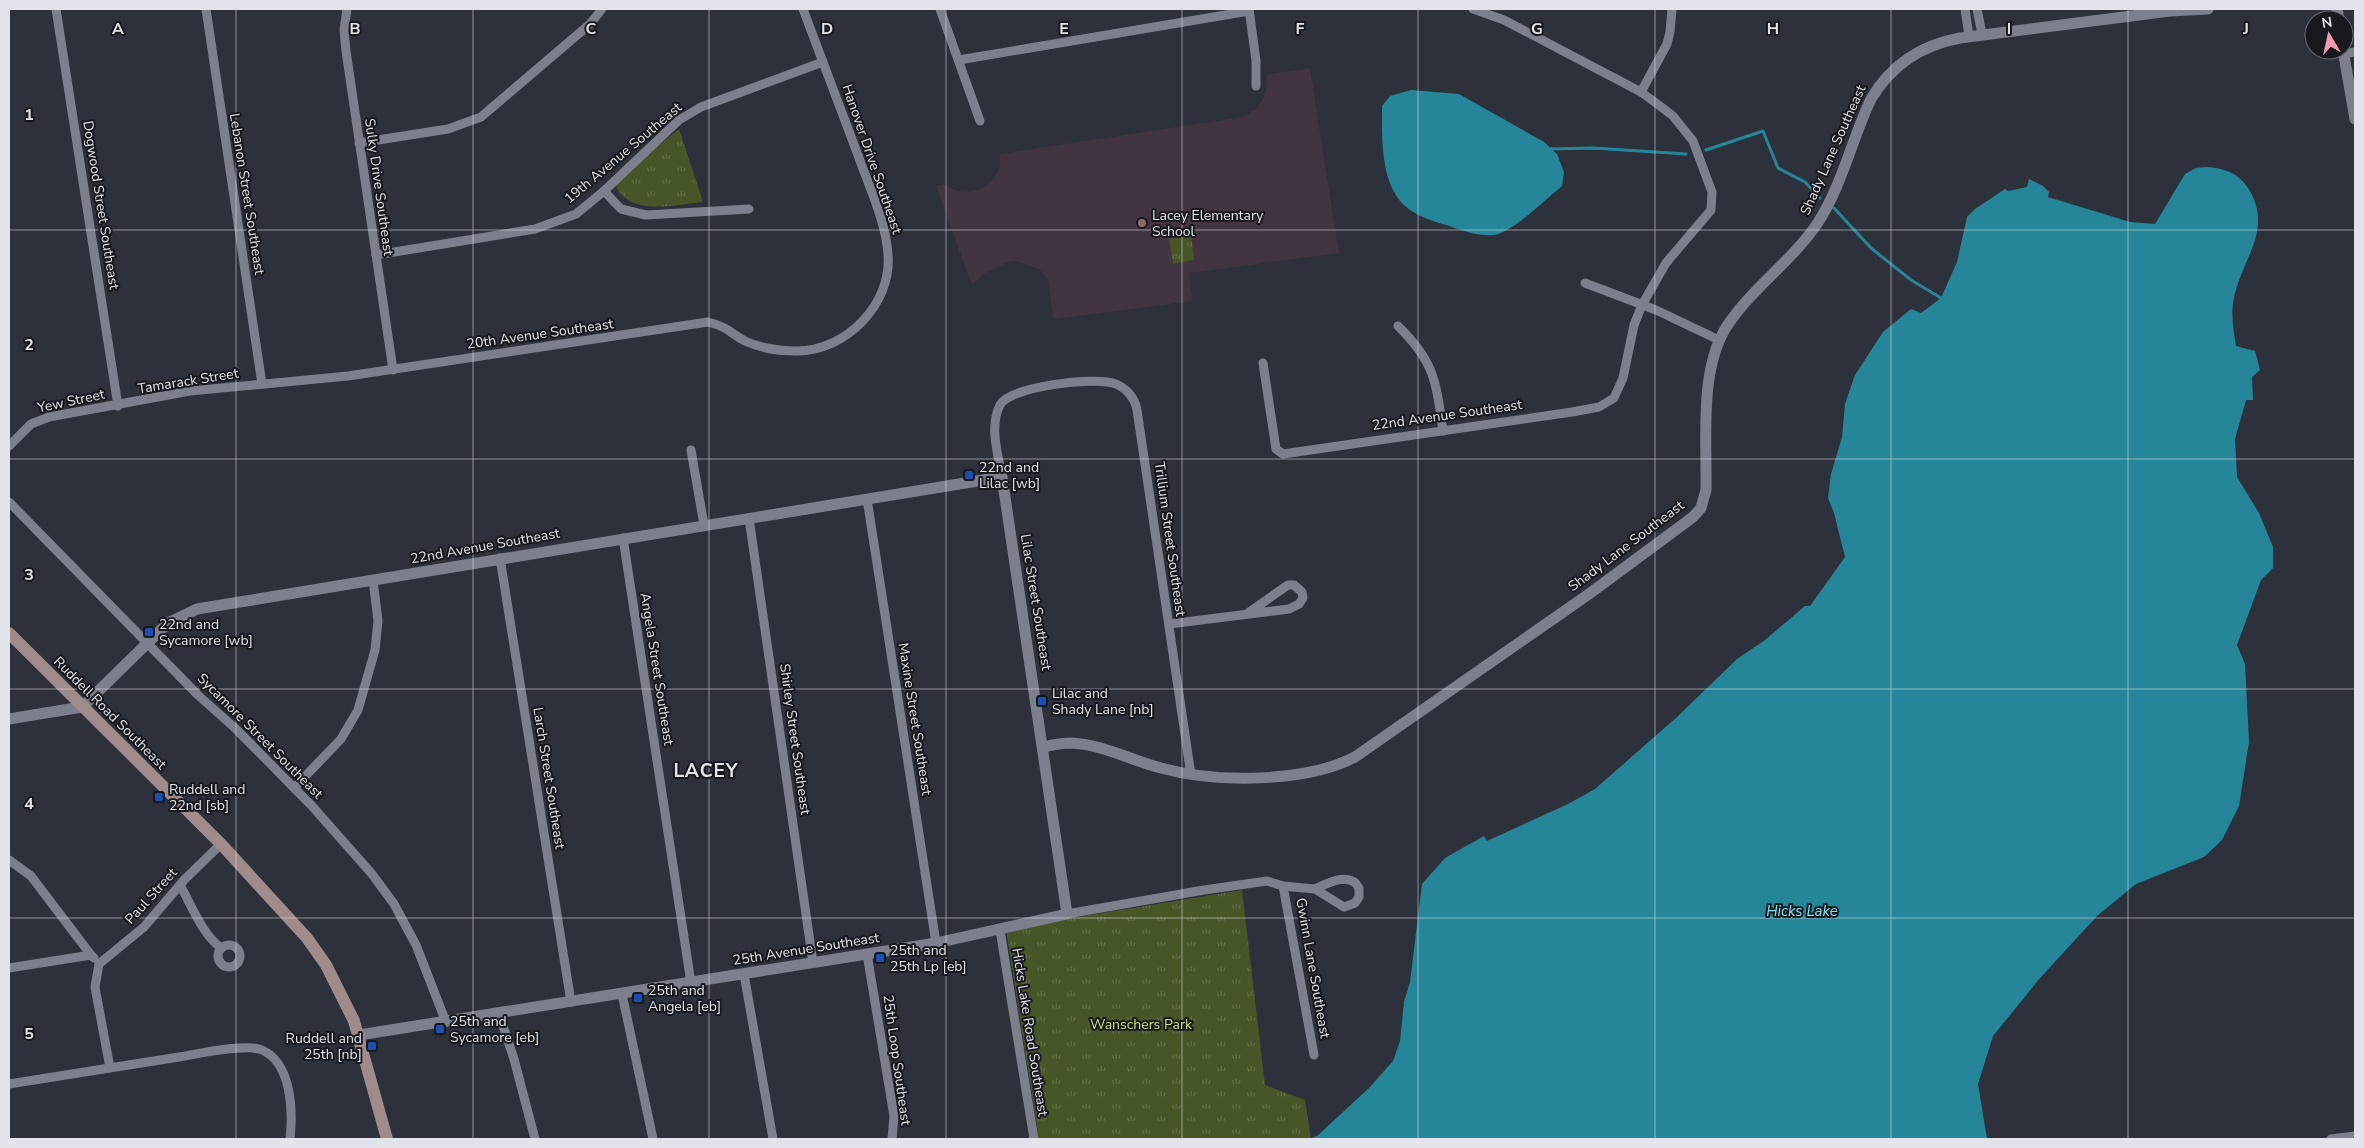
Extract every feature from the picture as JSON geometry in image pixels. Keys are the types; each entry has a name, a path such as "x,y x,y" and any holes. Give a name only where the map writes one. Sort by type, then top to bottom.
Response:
{"main road":[{"name":"Ruddell Road Southeast","path":"9,633 221,844 307,938 326,965 359,1035 388,1139"}],"street":[{"name":"Dogwood Street Southeast","path":"56,9 118,406"},
{"name":"Lebanon Street Southeast","path":"206,9 262,384"},
{"name":"Sulky Drive Southeast","path":"347,9 344,30 346,51 393,370"},
{"path":"359,142 448,128 481,117 576,36 602,9"},
{"name":"Hanover Drive Southeast","path":"803,9 882,224 889,256 882,292 863,322 850,333 816,349"},
{"path":"940,9 980,121"},
{"path":"1473,9 1504,20 1641,92 1673,116 1693,141 1708,177 1713,199 1711,210 1666,263 1642,304"},
{"path":"1641,92 1667,44 1672,9"},
{"path":"1965,9 1969,36"},
{"path":"1977,9 1982,34"},
{"name":"Shady Lane Southeast","path":"1043,747 1069,743 1104,748 1159,768 1191,775 1226,778 1263,777 1319,770 1351,760 1590,594 1693,517 1701,508 1706,490 1710,374 1719,340 1736,314 1784,263 1816,225 1834,188 1865,110 1879,86 1902,62 1916,52 1946,40 1969,36 2208,9"},
{"path":"959,60 1249,10 1256,61 1256,86"},
{"path":"2348,60 2355,119"},
{"name":"19th Avenue Southeast","path":"376,255 535,229 576,214 604,191 679,120 702,106 823,62"},
{"path":"604,191 621,209 646,216 749,209"},
{"path":"1585,283 1642,304 1719,340"},
{"name":"22nd Avenue Southeast","path":"1264,362 1276,449 1283,454 1443,431 1599,407 1614,398 1623,378 1634,325 1642,304"},
{"name":"20th Avenue Southeast","path":"262,384 393,370 708,322 720,325 744,340 764,347 798,352 816,349"},
{"path":"1398,326 1420,349 1432,370 1443,431"},
{"name":"Trillium Street Southeast","path":"1047,387 1103,381 1121,387 1134,401 1191,775"},
{"name":"Tamarack Street","path":"118,406 190,392 262,384"},
{"name":"Lilac Street Southeast","path":"1047,387 1023,391 1012,395 1001,403 996,415 995,437 1067,914"},
{"name":"Yew Street","path":"9,446 31,424 49,417 118,406"},
{"path":"691,450 704,525"},
{"name":"22nd Avenue Southeast","path":"82,707 168,624 197,609 1002,476"},
{"name":"Maxine Street Southeast","path":"867,499 936,943"},
{"name":"Sycamore Street Southeast","path":"9,502 147,643 294,788 372,874 394,904 424,964 446,1022"},
{"name":"Shirley Street Southeast","path":"749,518 813,963"},
{"name":"Angela Street Southeast","path":"623,538 692,983"},
{"name":"Larch Street Southeast","path":"500,558 571,1002"},
{"path":"294,788 341,739 358,710 375,650 378,621 373,580"},
{"path":"1169,624 1289,609 1299,604 1302,592 1294,585 1288,585 1248,613"},
{"path":"9,719 82,707"},
{"name":"Paul Street","path":"99,964 144,927 180,885 221,844"},
{"path":"9,860 31,876 99,964 95,988 110,1068"},
{"name":"25th Avenue Southeast","path":"359,1035 936,943 1067,914 1204,890 1267,881 1283,886 1315,889 1345,879 1353,881 1360,888 1359,897 1355,903 1344,907 1315,889"},
{"path":"180,885 204,928 221,948"},
{"name":"Gwinn Lane Southeast","path":"1283,886 1314,1055"},
{"name":"Hicks Lake Road Southeast","path":"1000,930 1034,1139"},
{"name":"25th Loop Southeast","path":"867,954 894,1116 892,1139"},
{"path":"9,968 91,955"},
{"path":"744,974 773,1139"},
{"path":"622,994 653,1139"},
{"path":"499,1014 514,1059 535,1139"},
{"path":"9,1084 223,1050 261,1049 273,1057 284,1072 290,1100 292,1126 290,1139"},
{"path":"2331,1139 2355,1136"}],"shaded area":[{"name":"Lacey Elementary School","path":"1310,68 1339,253 1189,273 1193,301 1055,319 1053,317 1048,280 1039,269 1016,261 1008,262 983,274 972,285 936,186 942,184 958,191 971,192 985,187 999,170 1000,154 1243,117 1256,109 1263,99 1267,87 1266,75"}],"green space":[{"path":"679,129 703,202 653,207 630,201 621,194 615,184 629,169"},
{"path":"1191,235 1194,260 1173,264 1169,238"},
{"name":"Wanschers Park","path":"1242,890 1265,1085 1305,1100 1311,1139 1039,1139 1006,929"}],"water":[{"path":"1411,90 1459,94 1544,142 1557,154 1564,172 1562,186 1509,229 1496,235 1470,233 1414,213 1404,205 1390,184 1384,158 1382,131 1382,106 1390,96"},
{"name":"Hicks Lake","path":"2206,167 2225,170 2240,179 2248,188 2255,202 2258,216 2258,229 2255,241 2239,279 2233,300 2232,313 2236,346 2255,351 2260,370 2252,377 2253,400 2246,400 2235,439 2237,477 2259,513 2273,547 2273,568 2261,580 2237,645 2245,664 2249,742 2239,806 2222,840 2204,857 2136,884 2098,915 2040,978 1993,1036 1978,1084 1987,1139 1309,1139 1317,1136 1369,1088 1393,1061 1400,1041 1404,1002 1410,982 1422,884 1445,858 1484,836 1487,841 1568,804 1595,789 1677,717 1737,659 1765,640 1805,606 1810,606 1845,557 1834,513 1828,498 1831,474 1842,437 1845,404 1855,375 1883,332 1911,309 1921,313 1941,298 1957,262 1967,217 1975,209 2005,189 2008,191 2027,187 2029,179 2043,186 2049,192 2048,197 2130,222 2155,224 2185,174 2196,168"}],"waterway":[{"path":"1706,150 1763,131 1778,168 1805,182 1820,198"},
{"path":"1549,149 1593,148 1686,154"},
{"path":"1834,208 1871,248 1911,280 1941,298 1942,301"}],"place":[{"name":"Lacey Elementary School","path":"1142,223"},
{"name":"22nd and Lilac [wb]","path":"969,475"},
{"name":"22nd and Sycamore [wb]","path":"149,632"},
{"name":"Lilac and Shady Lane [nb]","path":"1042,701"},
{"name":"Ruddell and 22nd [sb]","path":"159,797"},
{"name":"25th and 25th Lp [eb]","path":"880,958"},
{"name":"25th and Angela [eb]","path":"638,998"},
{"name":"25th and Sycamore [eb]","path":"440,1029"},
{"name":"Ruddell and 25th [nb]","path":"372,1046"}],"district":[{"name":"LACEY","path":"706,771"}]}
